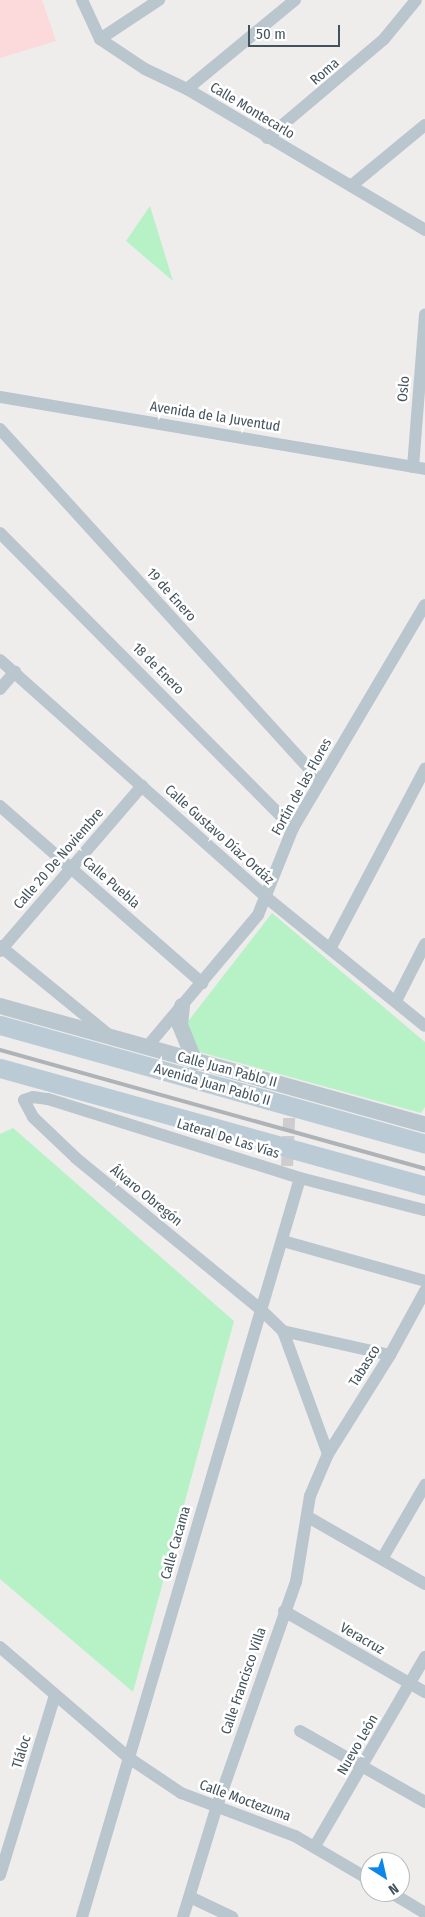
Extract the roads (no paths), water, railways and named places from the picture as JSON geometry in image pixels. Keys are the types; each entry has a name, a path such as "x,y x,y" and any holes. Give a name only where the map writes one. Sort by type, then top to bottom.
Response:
{"main road":[{"name":"Avenida Juan Pablo II","path":"0,1025 425,1144"},
{"path":"0,1068 425,1186"}],"street":[{"name":"Calle Montecarlo","path":"82,0 100,38 144,69 187,89 425,230"},
{"path":"100,38 159,0"},
{"path":"187,89 295,0"},
{"name":"Roma","path":"267,138 384,39 416,0"},
{"path":"351,186 425,124"},
{"name":"Oslo","path":"419,468 425,314"},
{"name":"Avenida de la Juventud","path":"0,397 419,468"},
{"name":"19 de Enero","path":"0,429 320,781"},
{"name":"18 de Enero","path":"0,533 294,828"},
{"name":"Fortín de las Flores","path":"146,1048 258,915 267,898 294,828 425,606"},
{"name":"Calle Gustavo Díaz Ordáz","path":"0,660 267,898 425,1026"},
{"path":"0,689 15,672"},
{"path":"330,949 425,769"},
{"name":"Calle 20 De Noviembre","path":"1,948 142,786"},
{"name":"Calle Puebla","path":"0,806 202,983"},
{"path":"396,1002 425,944"},
{"path":"1,948 113,1038"},
{"name":"Calle Juan Pablo II","path":"0,1006 291,1091 425,1125"},
{"path":"182,1006 180,1025 195,1062"},
{"name":"Lateral De Las Vías","path":"24,1100 33,1097 48,1100 286,1169 300,1178 425,1210"},
{"name":"Álvaro Obregón","path":"24,1100 33,1117 76,1158 260,1308 283,1331"},
{"name":"Calle Cacama","path":"82,1917 260,1308 283,1241 300,1178"},
{"path":"283,1241 425,1281"},
{"name":"Tabasco","path":"328,1454 390,1355 425,1291"},
{"path":"283,1331 390,1355"},
{"path":"283,1331 328,1454"},
{"name":"Calle Francisco Villa","path":"183,1917 217,1806 284,1611 296,1582 310,1496 328,1454"},
{"path":"382,1559 425,1485"},
{"path":"308,1517 425,1584"},
{"name":"Veracruz","path":"284,1611 425,1692"},
{"name":"Calle Moctezuma","path":"0,1647 129,1758 195,1801 217,1806 262,1822 315,1846 360,1874"},
{"name":"Nuevo León","path":"315,1846 364,1766 425,1657"},
{"name":"Tláloc","path":"0,1874 55,1695"},
{"path":"300,1731 425,1802"},
{"path":"190,1897 232,1917"},
{"path":"407,1902 425,1913"}],"tunnel":[{"path":"287,1166 290,1101"}],"railway":[{"path":"0,1050 425,1169"}]}
